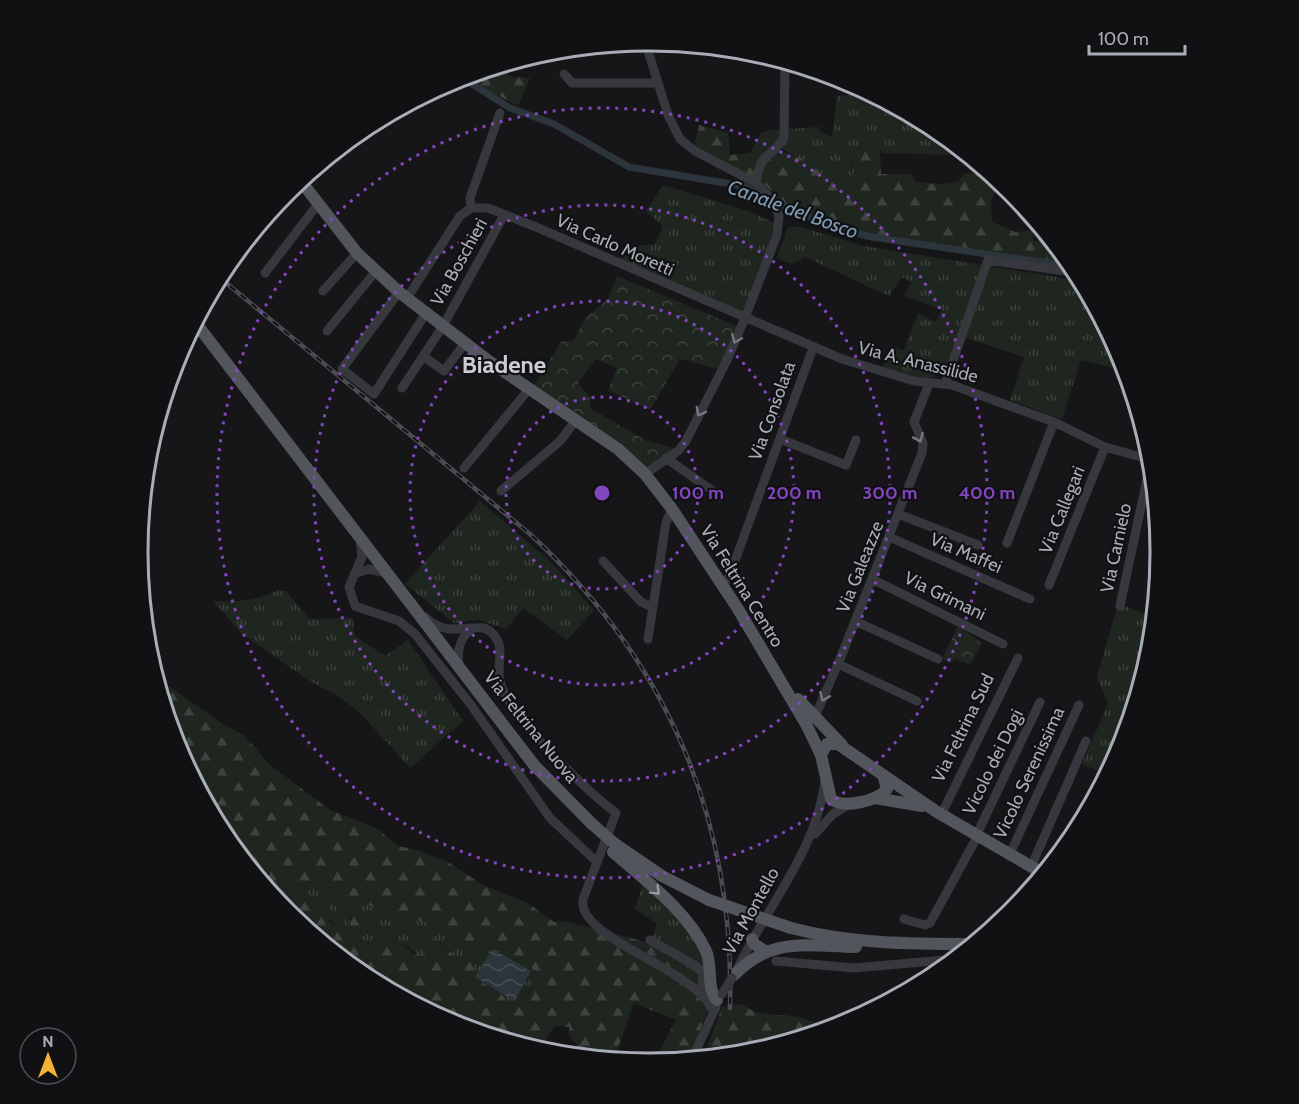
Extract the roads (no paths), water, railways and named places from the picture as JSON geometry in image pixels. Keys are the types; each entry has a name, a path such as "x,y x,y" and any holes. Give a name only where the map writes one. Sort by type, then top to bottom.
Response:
{"main road":[{"name":"Via Feltrina Centro","path":"306,188 357,254 403,295 529,389 618,449 645,474 672,509 722,585 777,676 810,721"},
{"name":"Via Feltrina Nuova","path":"200,329 534,765 591,829 614,848 709,900 791,928 819,935 893,944 960,944"},
{"path":"810,721 845,748"},
{"path":"810,721 821,755 828,794 833,802 853,803 886,791 884,778"},
{"path":"821,755 823,748 830,743 845,748"},
{"name":"Via Feltrina Sud","path":"845,748 884,778 939,814 1036,870"},
{"name":"Via Feltrina Sud","path":"871,798 911,803 939,814"},
{"path":"614,848 693,931 707,953 713,1003"},
{"path":"752,939 754,944 772,952"},
{"path":"733,976 788,944 864,947 893,944"}],"street":[{"path":"645,474 678,451 686,441 728,360 777,235 779,216 773,201 756,183 695,150 680,139 672,125 648,51"},
{"path":"756,183 762,158 781,143 784,136 785,70"},
{"path":"564,74 572,83 658,83"},
{"path":"426,313 374,394 342,369 403,295 460,216 471,208 470,198 500,113"},
{"path":"265,273 318,204"},
{"name":"Via Carlo Moretti","path":"471,208 488,208 745,318"},
{"name":"Via Boschieri","path":"402,388 443,326 504,215"},
{"path":"323,291 357,254"},
{"path":"945,384 988,260 1064,271"},
{"path":"327,331 376,271"},
{"name":"Via A. Anassilide","path":"745,318 842,359 928,384 945,384 1054,422 1105,447 1141,457"},
{"path":"423,356 444,371 465,343"},
{"name":"Via Consolata","path":"722,585 729,577 813,348"},
{"name":"Via Galeazze","path":"810,721 838,664 923,451 922,441 914,422 928,384"},
{"path":"464,468 529,389"},
{"path":"501,491 560,441 576,420"},
{"path":"1007,543 1054,422"},
{"path":"780,439 846,465 856,440"},
{"name":"Via Callegari","path":"1049,585 1105,447"},
{"path":"666,458 720,497"},
{"name":"Via Carnielo","path":"1120,606 1146,487"},
{"path":"648,639 668,515 672,509"},
{"path":"898,514 978,545"},
{"path":"359,534 362,557 349,593 356,606 399,621 415,634 471,705 550,818 597,862"},
{"name":"Via Maffei","path":"889,537 1030,599"},
{"path":"603,561 640,602 652,607"},
{"path":"354,574 369,569 390,575"},
{"name":"Via Grimani","path":"872,579 1002,644"},
{"path":"410,602 430,622 445,629 454,631 482,627 490,630 500,643 501,685 517,712 581,783 616,813 583,899 584,912 588,918 616,939 684,981 713,1003"},
{"path":"855,621 938,659"},
{"path":"459,667 458,649 464,636 472,628"},
{"name":"Via Feltrina Sud","path":"939,814 1018,658"},
{"path":"838,664 917,701"},
{"name":"Vicolo dei Dogi","path":"904,919 925,925 930,923 976,836 1040,702"},
{"name":"Vicolo Serenissima","path":"1010,856 1079,705"},
{"path":"1031,867 1086,741"},
{"name":"Via Montello","path":"695,1051 713,1003 733,976 808,843 819,816 825,778"},
{"name":"Via Montello","path":"808,843 833,813 853,803"},
{"path":"650,940 696,966 703,973 713,1003"},
{"path":"772,952 854,968 939,960"}],"water":[{"path":"493,949 531,971 514,1001 475,977"}],"waterway":[{"name":"Canale del Bosco","path":"472,84 510,108 554,124 629,167 743,186 830,227 872,237 1060,265"}],"railway":[{"path":"227,284 530,534 578,583 620,636 655,691 684,748 705,809 720,873 729,939 730,1008"}],"district":[{"name":"Biadene","path":"504,364"}]}
